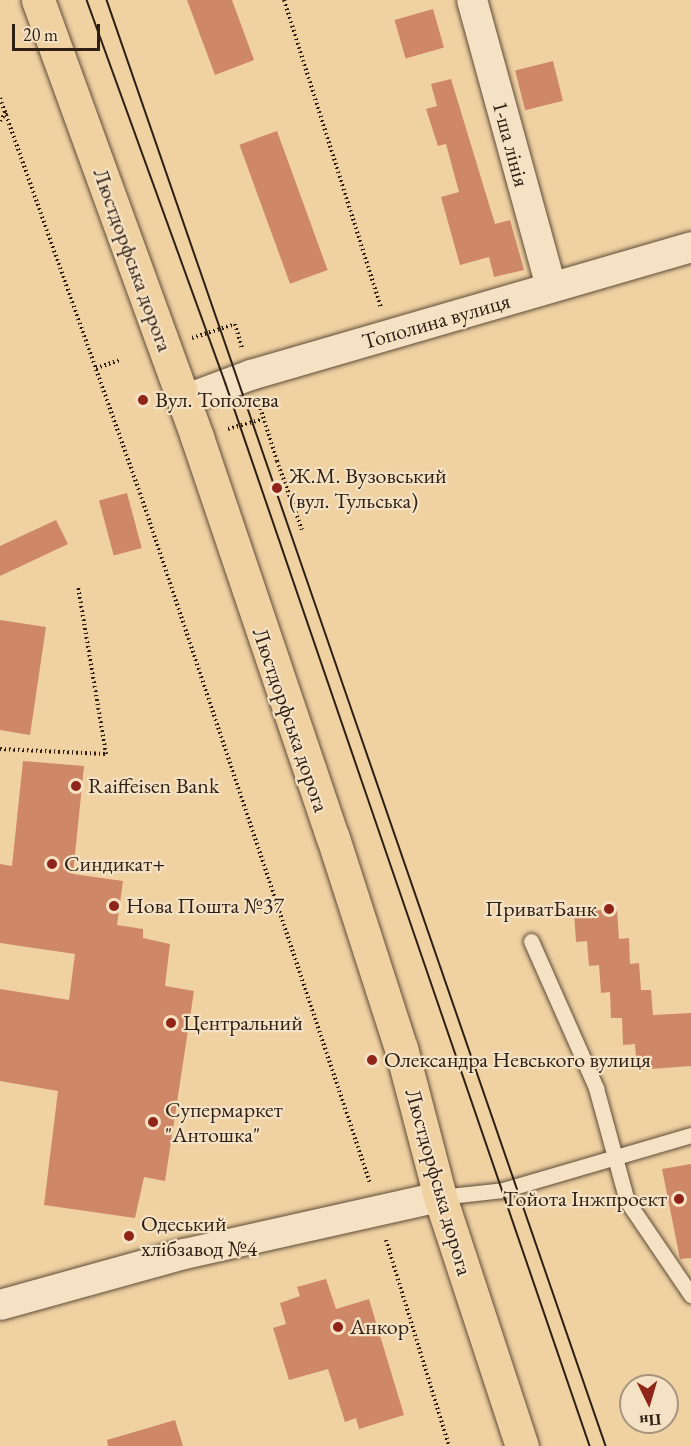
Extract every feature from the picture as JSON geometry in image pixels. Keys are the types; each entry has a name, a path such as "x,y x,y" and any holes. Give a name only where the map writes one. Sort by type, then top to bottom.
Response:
{"main road":[{"name":"Люстдорфська дорога","path":"38,0 184,400 401,1048 440,1197 522,1446"}],"street":[{"name":"1-ша лінія","path":"472,0 551,287"},
{"name":"Тополина вулиця","path":"184,400 390,334 691,247"},
{"path":"0,1305 376,1209 440,1197"}],"lane":[{"path":"531,941 596,1088 627,1201 691,1296"},
{"path":"440,1197 503,1190 691,1135"}],"path":[{"path":"284,0 390,334"},
{"path":"0,98 7,111 96,368 297,957 449,1446"},
{"path":"0,121 7,111"},
{"path":"188,339 235,324 243,350"},
{"path":"96,368 121,360"},
{"path":"268,395 257,399 277,461"},
{"path":"228,429 263,419"},
{"path":"274,452 302,530"},
{"path":"0,749 106,754 78,586"}],"building":[{"path":"187,0 232,0 254,60 215,75"},
{"path":"433,9 444,47 406,58 395,20"},
{"path":"553,61 563,101 525,110 515,70"},
{"path":"451,79 495,224 510,220 524,270 494,277 489,257 460,265 441,197 459,192 446,144 438,146 426,109 437,106 431,84"},
{"path":"277,131 328,270 290,284 239,145"},
{"path":"127,493 142,548 114,556 99,501"},
{"path":"56,520 68,544 0,576 0,546"},
{"path":"0,620 46,627 30,735 0,730"},
{"path":"23,761 84,766 73,874 123,881 117,925 143,929 143,938 170,944 165,986 194,991 165,1181 144,1177 135,1218 44,1205 58,1091 0,1081 0,989 69,1000 75,954 0,943 0,864 12,866"},
{"path":"617,909 619,939 629,938 630,964 639,963 641,990 651,990 653,1015 691,1013 691,1066 637,1070 635,1044 623,1045 622,1018 611,1018 610,992 601,993 599,965 589,966 587,941 576,942 574,912"},
{"name":"Тойота Інжпроект","path":"691,1164 691,1258 680,1259 662,1169"},
{"path":"326,1279 336,1309 369,1299 404,1415 359,1429 356,1418 345,1422 328,1369 289,1380 273,1328 286,1324 280,1303 300,1296 297,1287"},
{"path":"175,1420 183,1446 108,1446 107,1440"}],"tram line":[{"path":"87,0 226,384 590,1446"},
{"path":"107,0 606,1446"}],"place":[{"name":"Вул. Тополева","path":"143,400"},
{"name":"Ж.М. Вузовський (вул. Тульська)","path":"277,488"},
{"name":"Raiffeisen Bank","path":"76,786"},
{"name":"Синдикат+","path":"52,864"},
{"name":"Нова Пошта №37","path":"114,906"},
{"name":"ПриватБанк","path":"609,909"},
{"name":"Центральний","path":"171,1023"},
{"name":"Олександра Невського вулиця","path":"372,1060"},
{"name":"Супермаркет \"Антошка\"","path":"153,1122"},
{"name":"Тойота Інжпроект","path":"679,1199"},
{"name":"Одеський хлібзавод №4","path":"129,1236"},
{"name":"Анкор","path":"338,1327"}]}
